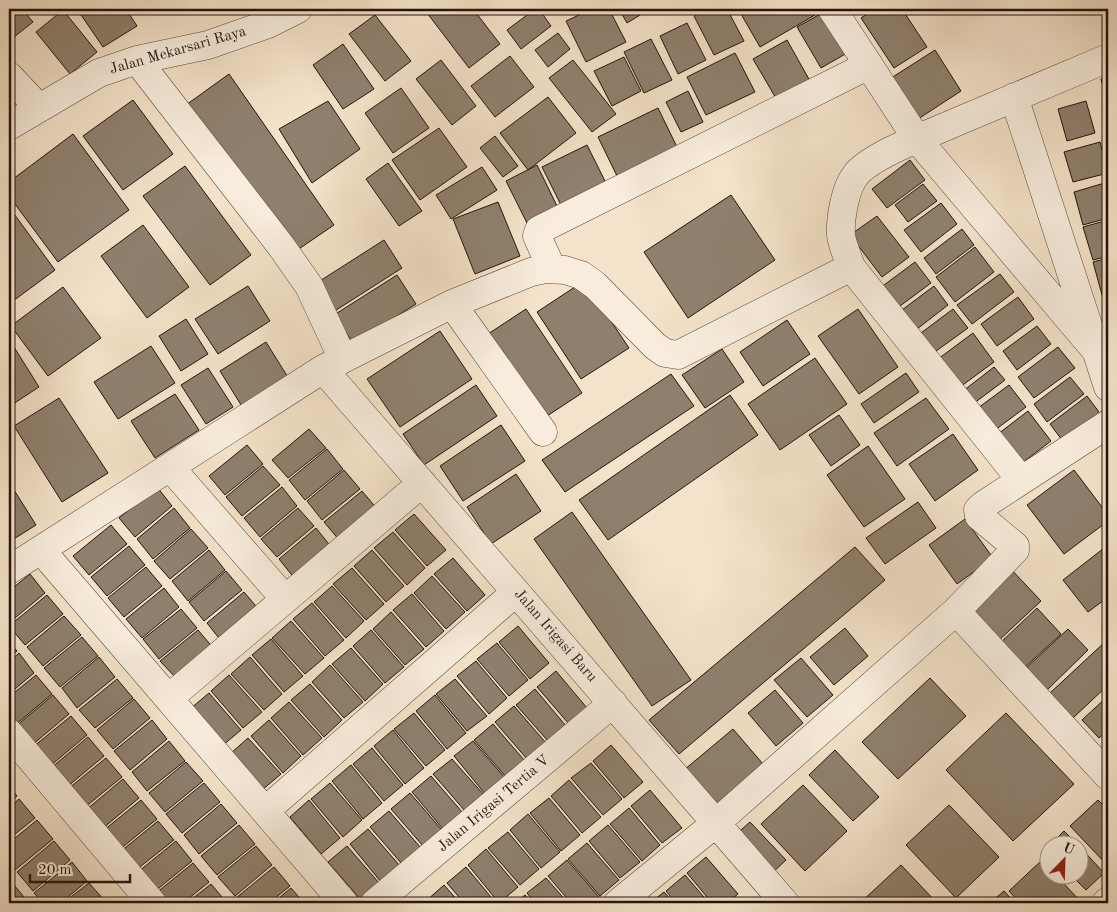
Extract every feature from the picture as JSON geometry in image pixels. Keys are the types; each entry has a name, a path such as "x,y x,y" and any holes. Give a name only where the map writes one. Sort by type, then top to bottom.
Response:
{"street":[{"name":"Jalan Mekarsari Raya","path":"9,126 99,73 137,60 208,45 268,24 298,9"},
{"path":"832,9 916,139 1097,352"},
{"path":"1021,480 851,267 841,236 848,188 862,168 916,139 1108,58"},
{"name":"Jalan Irigasi Baru","path":"137,60 281,246 308,286 333,364 422,483 785,903"},
{"path":"552,269 537,236 539,230 868,66"},
{"path":"9,76 39,108"},
{"path":"1014,97 1108,387"},
{"path":"9,570 333,364 452,304 531,272 552,269 565,270 582,276 595,285 655,346 665,352 678,355 851,267"},
{"path":"452,304 543,432"},
{"path":"618,903 716,823 956,611 1015,550 1015,546 979,516 978,510 982,506 1108,424"},
{"path":"170,467 285,599"},
{"path":"168,698 422,483"},
{"path":"41,550 344,903"},
{"path":"265,811 516,592"},
{"path":"956,611 1108,776"},
{"name":"Jalan Irigasi Tertia V","path":"375,903 613,704"},
{"path":"9,733 152,903"}],"building":[{"path":"9,9 22,9 33,22 9,41"},
{"path":"77,9 126,9 137,26 103,47"},
{"path":"424,9 473,9 500,44 469,68"},
{"path":"535,9 539,9 551,26 521,49 507,30"},
{"path":"566,9 580,9 570,15"},
{"path":"592,9 609,9 626,42 586,62 566,21"},
{"path":"619,9 650,9 627,23"},
{"path":"708,9 727,9 744,41 714,55 694,16"},
{"path":"751,9 811,9 815,15 760,47 741,14"},
{"path":"875,9 902,9 927,47 894,68 861,18"},
{"path":"63,10 97,52 70,74 36,32"},
{"path":"824,12 847,53 821,68 797,27"},
{"path":"375,15 411,61 385,81 349,34"},
{"path":"687,23 706,60 678,74 660,36"},
{"path":"558,33 570,49 548,67 535,50"},
{"path":"651,39 672,80 644,93 624,52"},
{"path":"787,40 810,81 777,100 753,59"},
{"path":"343,44 374,89 343,109 313,65"},
{"path":"935,50 961,91 915,121 888,80"},
{"path":"735,53 755,92 706,115 687,77"},
{"path":"510,56 534,87 495,117 471,86"},
{"path":"624,57 641,91 612,106 594,71"},
{"path":"441,60 476,106 452,125 416,79"},
{"path":"573,60 616,114 592,132 549,78"},
{"path":"229,74 334,225 290,255 186,105"},
{"path":"1108,77 1108,107 1101,79"},
{"path":"401,88 429,128 393,153 365,113"},
{"path":"688,91 703,122 681,132 666,102"},
{"path":"548,97 576,133 528,170 500,133"},
{"path":"133,100 173,154 123,190 83,136"},
{"path":"328,101 360,149 312,183 279,129"},
{"path":"1086,101 1095,133 1067,141 1058,109"},
{"path":"658,108 677,147 617,176 598,137"},
{"path":"439,128 467,167 420,200 392,160"},
{"path":"73,134 129,210 58,262 9,196 9,182"},
{"path":"495,136 518,166 503,177 480,148"},
{"path":"1100,142 1108,173 1073,182 1064,152"},
{"path":"587,145 608,187 563,209 542,167"},
{"path":"910,160 925,180 887,208 872,189"},
{"path":"388,163 422,211 399,226 366,179"},
{"path":"537,165 559,210 528,225 506,181"},
{"path":"185,166 251,255 210,285 143,196"},
{"path":"482,167 497,190 451,219 436,195"},
{"path":"1108,182 1108,218 1083,225 1074,192"},
{"path":"923,184 937,201 908,222 895,205"},
{"path":"731,195 775,260 688,318 644,252"},
{"path":"498,202 520,256 475,274 453,219"},
{"path":"941,203 957,224 921,252 904,230"},
{"path":"9,207 55,270 9,304"},
{"path":"877,216 909,257 882,277 850,235"},
{"path":"1108,220 1108,256 1093,260 1083,227"},
{"path":"143,225 189,287 147,318 101,256"},
{"path":"962,229 974,245 936,274 924,258"},
{"path":"384,240 402,268 330,314 312,286"},
{"path":"975,247 994,272 955,302 936,277"},
{"path":"1108,258 1108,294 1102,295 1093,262"},
{"path":"915,262 931,283 892,312 876,291"},
{"path":"1000,274 1014,292 972,324 957,305"},
{"path":"397,275 416,304 353,343 334,315"},
{"path":"584,281 629,348 581,379 537,312"},
{"path":"248,286 270,321 218,354 195,319"},
{"path":"934,286 948,305 917,329 902,310"},
{"path":"63,287 101,338 48,376 11,326"},
{"path":"1108,296 1108,317 1103,297"},
{"path":"1018,297 1034,319 997,346 981,324"},
{"path":"526,309 582,393 544,418 488,334"},
{"path":"858,309 898,367 859,394 818,336"},
{"path":"953,309 968,328 932,354 917,336"},
{"path":"186,319 208,354 181,371 159,336"},
{"path":"787,320 810,354 763,386 740,352"},
{"path":"1037,326 1051,344 1017,370 1003,351"},
{"path":"440,331 472,379 400,427 367,379"},
{"path":"973,333 994,362 960,387 938,359"},
{"path":"9,339 39,387 10,406 9,404"},
{"path":"266,342 289,379 243,408 220,371"},
{"path":"151,346 175,383 118,419 94,382"},
{"path":"1058,347 1075,368 1034,398 1018,377"},
{"path":"722,349 744,382 705,408 682,375"},
{"path":"815,358 847,404 780,450 748,404"},
{"path":"994,367 1005,380 973,404 963,391"},
{"path":"208,368 233,407 206,424 181,385"},
{"path":"906,373 919,392 874,423 861,404"},
{"path":"671,374 694,406 565,492 542,460"},
{"path":"1070,377 1084,394 1047,422 1034,404"},
{"path":"476,385 497,416 424,465 403,434"},
{"path":"1009,385 1026,407 995,430 978,408"},
{"path":"175,394 199,430 155,458 131,421"},
{"path":"730,395 758,435 608,540 579,500"},
{"path":"1087,396 1102,416 1065,444 1050,424"},
{"path":"59,398 108,473 62,502 14,426"},
{"path":"926,398 949,429 897,466 874,433"},
{"path":"1028,411 1051,441 1021,464 998,434"},
{"path":"839,415 860,445 831,466 809,435"},
{"path":"501,425 525,461 463,501 440,466"},
{"path":"309,429 326,448 288,478 272,460"},
{"path":"953,434 978,470 935,501 909,464"},
{"path":"247,445 263,464 225,495 209,476"},
{"path":"868,446 905,499 864,527 827,475"},
{"path":"327,449 343,469 305,500 289,480"},
{"path":"263,466 280,485 242,516 226,497"},
{"path":"344,470 360,489 322,520 307,501"},
{"path":"1074,470 1108,515 1108,521 1064,554 1027,505"},
{"path":"516,474 541,511 491,544 467,507"},
{"path":"9,482 36,525 9,542"},
{"path":"157,487 172,506 135,537 119,518"},
{"path":"282,487 297,506 260,537 244,518"},
{"path":"362,491 378,510 340,541 324,522"},
{"path":"918,502 936,528 885,564 866,538"},
{"path":"174,508 190,528 153,559 137,539"},
{"path":"298,508 314,526 277,557 261,539"},
{"path":"572,512 691,680 652,706 534,539"},
{"path":"414,514 446,550 427,566 395,530"},
{"path":"965,519 993,558 957,584 929,545"},
{"path":"111,525 127,544 89,575 73,556"},
{"path":"316,528 332,548 295,579 279,559"},
{"path":"191,529 208,548 170,579 154,561"},
{"path":"393,532 425,568 407,585 374,548"},
{"path":"1108,545 1108,597 1088,612 1063,580"},
{"path":"129,546 145,565 107,596 91,577"},
{"path":"855,547 885,580 679,754 649,720"},
{"path":"209,550 225,570 188,601 172,581"},
{"path":"372,550 404,586 386,602 354,566"},
{"path":"453,558 485,595 467,611 434,574"},
{"path":"146,567 162,586 124,617 108,598"},
{"path":"1009,567 1041,601 996,643 964,609"},
{"path":"352,568 384,604 366,620 333,584"},
{"path":"226,571 242,590 204,621 189,602"},
{"path":"30,574 45,593 9,623 9,591"},
{"path":"432,576 465,612 446,629 414,593"},
{"path":"332,586 364,621 346,638 314,602"},
{"path":"164,588 179,607 142,638 126,619"},
{"path":"244,592 260,611 222,642 207,623"},
{"path":"412,594 444,631 426,647 393,610"},
{"path":"47,595 63,614 25,645 9,626"},
{"path":"312,603 344,640 325,656 293,619"},
{"path":"1037,608 1061,634 1023,669 999,644"},
{"path":"181,609 197,628 159,659 143,639"},
{"path":"391,612 424,649 405,665 373,629"},
{"path":"64,616 81,635 43,666 27,647"},
{"path":"291,621 324,658 305,674 272,638"},
{"path":"518,626 549,663 530,679 499,642"},
{"path":"845,628 868,656 834,685 810,657"},
{"path":"1068,629 1088,650 1045,692 1024,670"},
{"path":"198,630 214,649 177,679 160,661"},
{"path":"371,630 404,667 385,683 353,646"},
{"path":"82,637 98,656 60,687 44,668"},
{"path":"271,639 303,676 284,692 252,655"},
{"path":"1106,641 1108,644 1108,685 1073,718 1050,693"},
{"path":"9,642 17,651 9,658"},
{"path":"497,643 528,680 509,696 477,659"},
{"path":"351,648 383,684 365,701 332,664"},
{"path":"19,653 34,673 9,694 9,662"},
{"path":"99,657 115,677 77,708 62,688"},
{"path":"250,657 282,694 264,710 231,674"},
{"path":"801,658 833,695 807,717 774,680"},
{"path":"476,661 507,698 489,714 457,676"},
{"path":"330,665 363,702 344,718 312,682"},
{"path":"556,671 587,708 569,724 537,687"},
{"path":"36,675 52,694 15,725 9,718 9,697"},
{"path":"229,675 262,712 243,728 211,691"},
{"path":"930,678 966,716 898,779 862,742"},
{"path":"117,679 133,698 95,728 79,710"},
{"path":"455,679 487,716 467,731 436,694"},
{"path":"310,684 342,720 324,737 291,700"},
{"path":"535,689 566,726 548,741 516,705"},
{"path":"775,690 803,723 776,746 748,713"},
{"path":"209,693 241,730 222,746 190,709"},
{"path":"53,695 69,714 32,745 16,726"},
{"path":"435,695 466,733 447,749 416,711"},
{"path":"1108,696 1108,730 1099,738 1082,720"},
{"path":"134,699 150,718 113,749 97,730"},
{"path":"289,702 322,738 303,755 271,718"},
{"path":"514,706 546,743 527,759 495,722"},
{"path":"414,713 445,750 426,766 394,729"},
{"path":"1006,713 1074,784 1013,841 946,770"},
{"path":"71,716 87,735 50,766 33,747"},
{"path":"152,720 167,739 130,770 114,751"},
{"path":"269,720 301,756 283,773 251,736"},
{"path":"493,724 525,761 506,777 474,740"},
{"path":"733,729 763,764 714,806 684,770"},
{"path":"393,730 424,768 405,784 374,746"},
{"path":"88,737 104,756 67,787 51,768"},
{"path":"248,738 281,774 262,790 230,754"},
{"path":"169,741 185,761 147,791 132,772"},
{"path":"473,741 505,778 485,794 454,756"},
{"path":"611,745 643,782 624,798 593,761"},
{"path":"372,748 403,785 384,801 353,764"},
{"path":"835,750 879,797 853,821 809,775"},
{"path":"106,758 122,777 84,808 68,789"},
{"path":"452,759 484,795 465,811 433,774"},
{"path":"186,762 203,781 165,812 149,793"},
{"path":"591,763 622,799 603,815 571,778"},
{"path":"351,765 382,803 363,819 332,781"},
{"path":"431,776 463,813 443,829 412,792"},
{"path":"123,779 139,798 102,829 86,810"},
{"path":"569,780 601,817 582,833 551,796"},
{"path":"204,783 220,802 182,833 166,814"},
{"path":"330,783 362,820 343,837 311,799"},
{"path":"803,785 847,831 805,871 761,824"},
{"path":"9,786 17,796 9,804"},
{"path":"650,790 682,828 662,843 631,806"},
{"path":"410,793 442,830 423,846 391,809"},
{"path":"549,798 580,835 561,851 530,813"},
{"path":"19,799 35,818 9,839 9,808"},
{"path":"141,800 157,819 119,850 103,831"},
{"path":"309,800 340,838 321,854 290,817"},
{"path":"1098,800 1108,810 1108,866 1090,847 1090,834 1078,834 1070,826"},
{"path":"221,804 237,823 199,854 184,835"},
{"path":"949,805 999,857 956,898 906,845"},
{"path":"629,808 660,845 642,861 610,824"},
{"path":"389,811 421,848 402,864 370,827"},
{"path":"528,814 560,852 541,868 510,830"},
{"path":"37,820 53,839 15,870 9,862 9,843"},
{"path":"158,821 174,840 136,870 120,852"},
{"path":"750,822 786,860 770,875 733,837"},
{"path":"239,825 255,844 217,875 201,856"},
{"path":"608,825 640,862 620,878 589,841"},
{"path":"368,829 400,866 381,882 350,844"},
{"path":"508,832 539,869 520,885 488,848"},
{"path":"54,841 70,860 33,891 17,872"},
{"path":"176,841 192,861 154,892 138,872"},
{"path":"587,843 619,880 600,896 568,859"},
{"path":"256,846 272,865 235,896 218,877"},
{"path":"347,846 379,883 360,899 328,862"},
{"path":"486,849 518,887 499,903 468,865"},
{"path":"706,857 738,894 726,903 712,903 687,873"},
{"path":"1090,858 1104,873 1086,890 1080,884 1090,884"},
{"path":"567,860 599,897 591,903 571,903 548,876"},
{"path":"72,862 87,881 61,903 43,903 34,893"},
{"path":"1040,862 1040,884 1064,884 1080,901 1077,903 1020,903 1009,891"},
{"path":"193,863 209,882 183,903 163,903 155,894"},
{"path":"901,865 937,903 860,903"},
{"path":"274,867 290,886 269,903 240,903 236,898"},
{"path":"466,867 496,903 464,903 447,883"},
{"path":"685,875 709,903 676,903 666,891"},
{"path":"546,878 568,903 535,903 527,893"},
{"path":"9,879 24,897 17,903 9,903"},
{"path":"89,883 105,901 102,903 63,903"},
{"path":"211,884 227,903 187,903"},
{"path":"444,885 460,903 428,903 426,901"},
{"path":"291,888 304,903 273,903"},
{"path":"1004,891 1015,903 990,903"},
{"path":"664,892 674,903 650,903"},
{"path":"525,895 532,903 515,903"}]}
